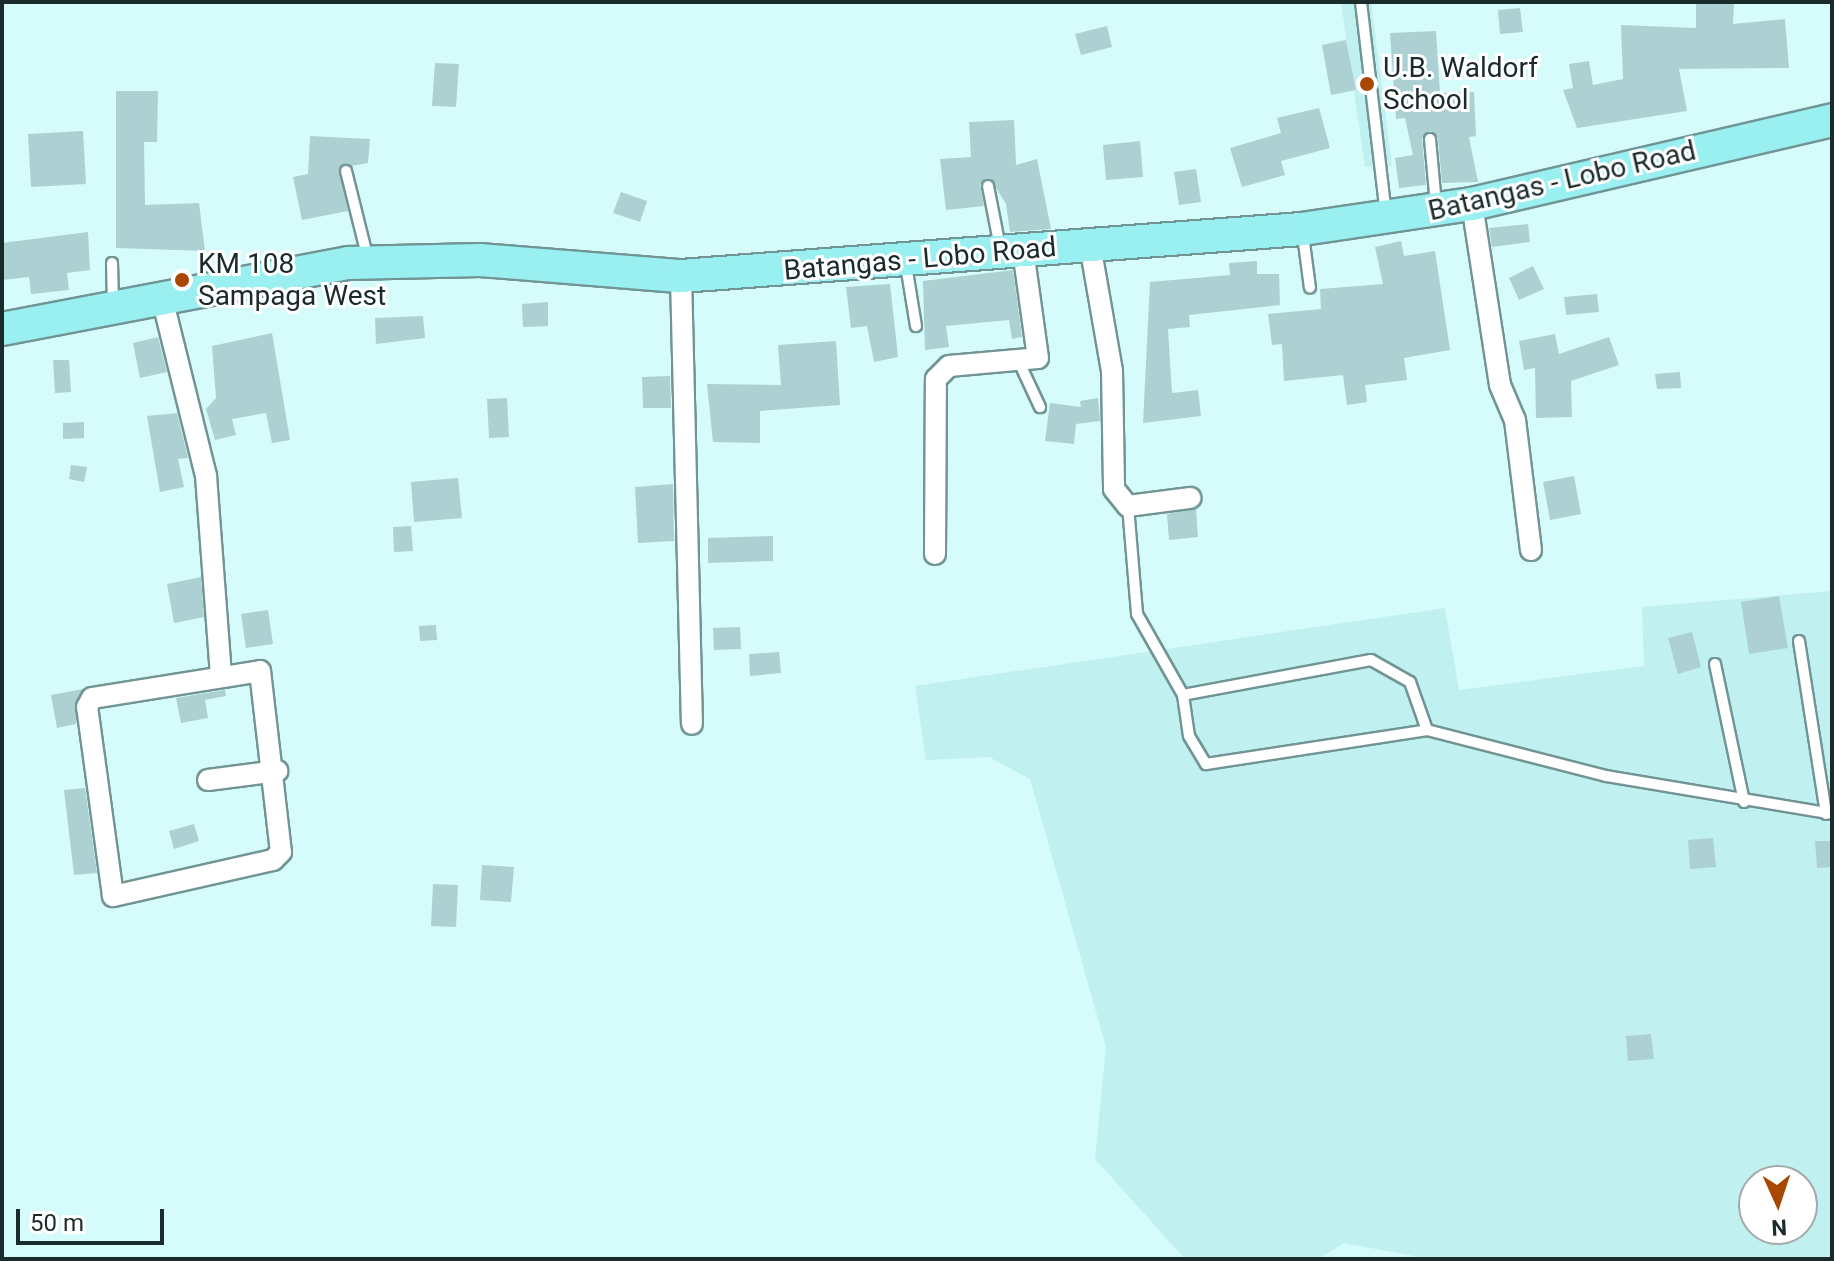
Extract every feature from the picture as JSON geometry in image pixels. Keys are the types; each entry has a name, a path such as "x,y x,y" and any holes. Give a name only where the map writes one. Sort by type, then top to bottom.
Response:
{"main road":[{"name":"Batangas - Lobo Road","path":"2,329 368,261 480,260 681,276 1302,229 1472,204 1832,120"}],"street":[{"path":"1472,204 1500,385 1515,420 1531,550"},
{"path":"1090,245 1112,371 1114,489 1128,506 1190,498"},
{"path":"935,554 936,379 949,366 1019,362 1040,352 1012,251"},
{"path":"681,276 692,724"},
{"path":"162,298 206,476 221,676"},
{"path":"265,674 277,771 281,852 273,860 113,896 87,707 92,698 221,676 265,674"},
{"path":"208,780 277,771"}],"lane":[{"path":"1361,2 1386,219"},
{"path":"1430,139 1437,210"},
{"path":"346,171 368,261"},
{"path":"988,186 1012,251"},
{"path":"1302,229 1310,288"},
{"path":"905,260 916,326"},
{"path":"112,263 114,309"},
{"path":"1019,362 1040,407"},
{"path":"1128,506 1137,614 1183,695 1189,736 1206,764 1427,730 1606,776 1744,802 1829,814 1799,641"},
{"path":"1183,695 1371,660 1410,682 1427,730"},
{"path":"1715,664 1744,802"}],"shaded area":[{"name":"U.B. Waldorf School","path":"1341,2 1371,2 1392,166 1365,167"},
{"path":"1832,591 1832,1259 1430,1259 1344,1243 1318,1259 1185,1259 1095,1159 1106,1047 1030,779 989,757 926,760 915,686 1445,608 1459,690 1644,666 1642,607"}],"building":[{"path":"1696,3 1734,3 1733,24 1785,19 1789,68 1679,69 1687,111 1577,128 1563,90 1573,88 1569,64 1589,61 1593,85 1623,79 1621,25 1696,28"},
{"path":"1520,8 1523,32 1500,34 1498,10"},
{"path":"1107,26 1112,47 1081,55 1075,34"},
{"path":"1436,31 1440,93 1474,92 1476,136 1469,137 1478,182 1442,183 1438,138 1430,131 1422,139 1426,185 1399,188 1395,158 1413,155 1405,118 1396,119 1390,33"},
{"path":"1346,40 1356,90 1331,95 1322,45"},
{"path":"435,63 459,64 456,107 432,106"},
{"path":"116,91 158,91 157,142 144,142 145,205 199,203 205,251 116,248"},
{"path":"1319,108 1330,148 1281,161 1285,175 1242,187 1230,148 1281,133 1277,118"},
{"path":"1014,120 1016,165 1037,159 1051,229 1010,232 1006,204 990,178 980,184 984,206 946,210 940,159 971,157 969,122"},
{"path":"83,131 86,184 31,187 28,134"},
{"path":"310,136 370,139 368,163 339,168 348,211 302,220 293,177 308,174"},
{"path":"1140,141 1143,177 1106,180 1103,145"},
{"path":"1196,169 1201,202 1179,205 1174,172"},
{"path":"621,192 647,201 640,222 613,213"},
{"path":"1528,224 1530,242 1492,247 1489,228"},
{"path":"88,232 90,270 67,273 69,290 31,294 29,277 2,280 2,243"},
{"path":"1401,241 1404,256 1435,251 1450,350 1404,358 1407,380 1365,385 1367,402 1347,405 1343,375 1284,381 1282,344 1272,345 1268,314 1321,309 1320,289 1383,284 1375,247"},
{"path":"1257,261 1257,274 1279,274 1280,305 1189,315 1190,327 1168,329 1172,393 1198,390 1201,416 1143,423 1150,282 1230,275 1229,263"},
{"path":"1533,266 1544,289 1519,300 1509,278"},
{"path":"1013,270 1022,337 1012,339 1009,320 946,326 949,347 925,350 923,281"},
{"path":"890,284 898,357 874,362 867,326 851,328 846,287"},
{"path":"1597,294 1599,312 1566,315 1564,297"},
{"path":"548,302 548,326 523,327 522,304"},
{"path":"423,316 425,338 376,344 375,318"},
{"path":"272,333 290,440 272,443 266,413 232,419 236,435 215,440 206,409 216,398 212,346"},
{"path":"1555,334 1559,354 1609,337 1619,365 1571,381 1572,417 1536,418 1535,368 1524,370 1519,341"},
{"path":"158,337 167,372 140,378 133,343"},
{"path":"836,341 840,405 760,411 760,443 713,442 707,384 781,385 778,345"},
{"path":"53,360 69,360 71,392 55,393"},
{"path":"1680,372 1681,388 1657,389 1655,374"},
{"path":"670,376 671,408 643,408 642,377"},
{"path":"507,398 509,437 489,438 487,399"},
{"path":"1098,398 1100,421 1076,424 1074,444 1045,441 1050,403 1081,407 1080,401"},
{"path":"177,413 188,458 178,459 184,487 160,492 147,416"},
{"path":"84,422 84,438 63,439 63,423"},
{"path":"71,465 87,467 84,482 69,479"},
{"path":"1574,476 1581,514 1550,520 1543,482"},
{"path":"458,478 462,518 414,522 411,482"},
{"path":"673,484 674,541 638,543 635,487"},
{"path":"1196,509 1198,537 1169,540 1167,514"},
{"path":"411,526 413,551 394,552 393,527"},
{"path":"773,536 773,561 708,563 708,538"},
{"path":"201,577 204,617 174,623 167,584"},
{"path":"1779,596 1788,648 1749,654 1741,602"},
{"path":"268,610 273,644 246,648 241,614"},
{"path":"436,625 437,640 420,641 419,626"},
{"path":"740,627 741,649 714,650 713,628"},
{"path":"1692,632 1701,667 1678,674 1668,638"},
{"path":"779,652 781,673 750,676 749,654"},
{"path":"83,689 76,724 57,728 51,695"},
{"path":"225,690 226,696 205,700 208,718 181,723 176,698"},
{"path":"85,788 97,873 74,875 64,790"},
{"path":"194,824 199,841 174,849 169,831"},
{"path":"1713,838 1716,867 1690,869 1688,840"},
{"path":"1815,841 1832,841 1832,867 1817,868"},
{"path":"482,865 514,867 511,902 480,900"},
{"path":"433,884 458,885 456,927 431,926"},
{"path":"1651,1034 1654,1059 1628,1061 1626,1036"}],"place":[{"name":"U.B. Waldorf School","path":"1367,84"},
{"name":"KM 108 Sampaga West","path":"182,280"}]}
